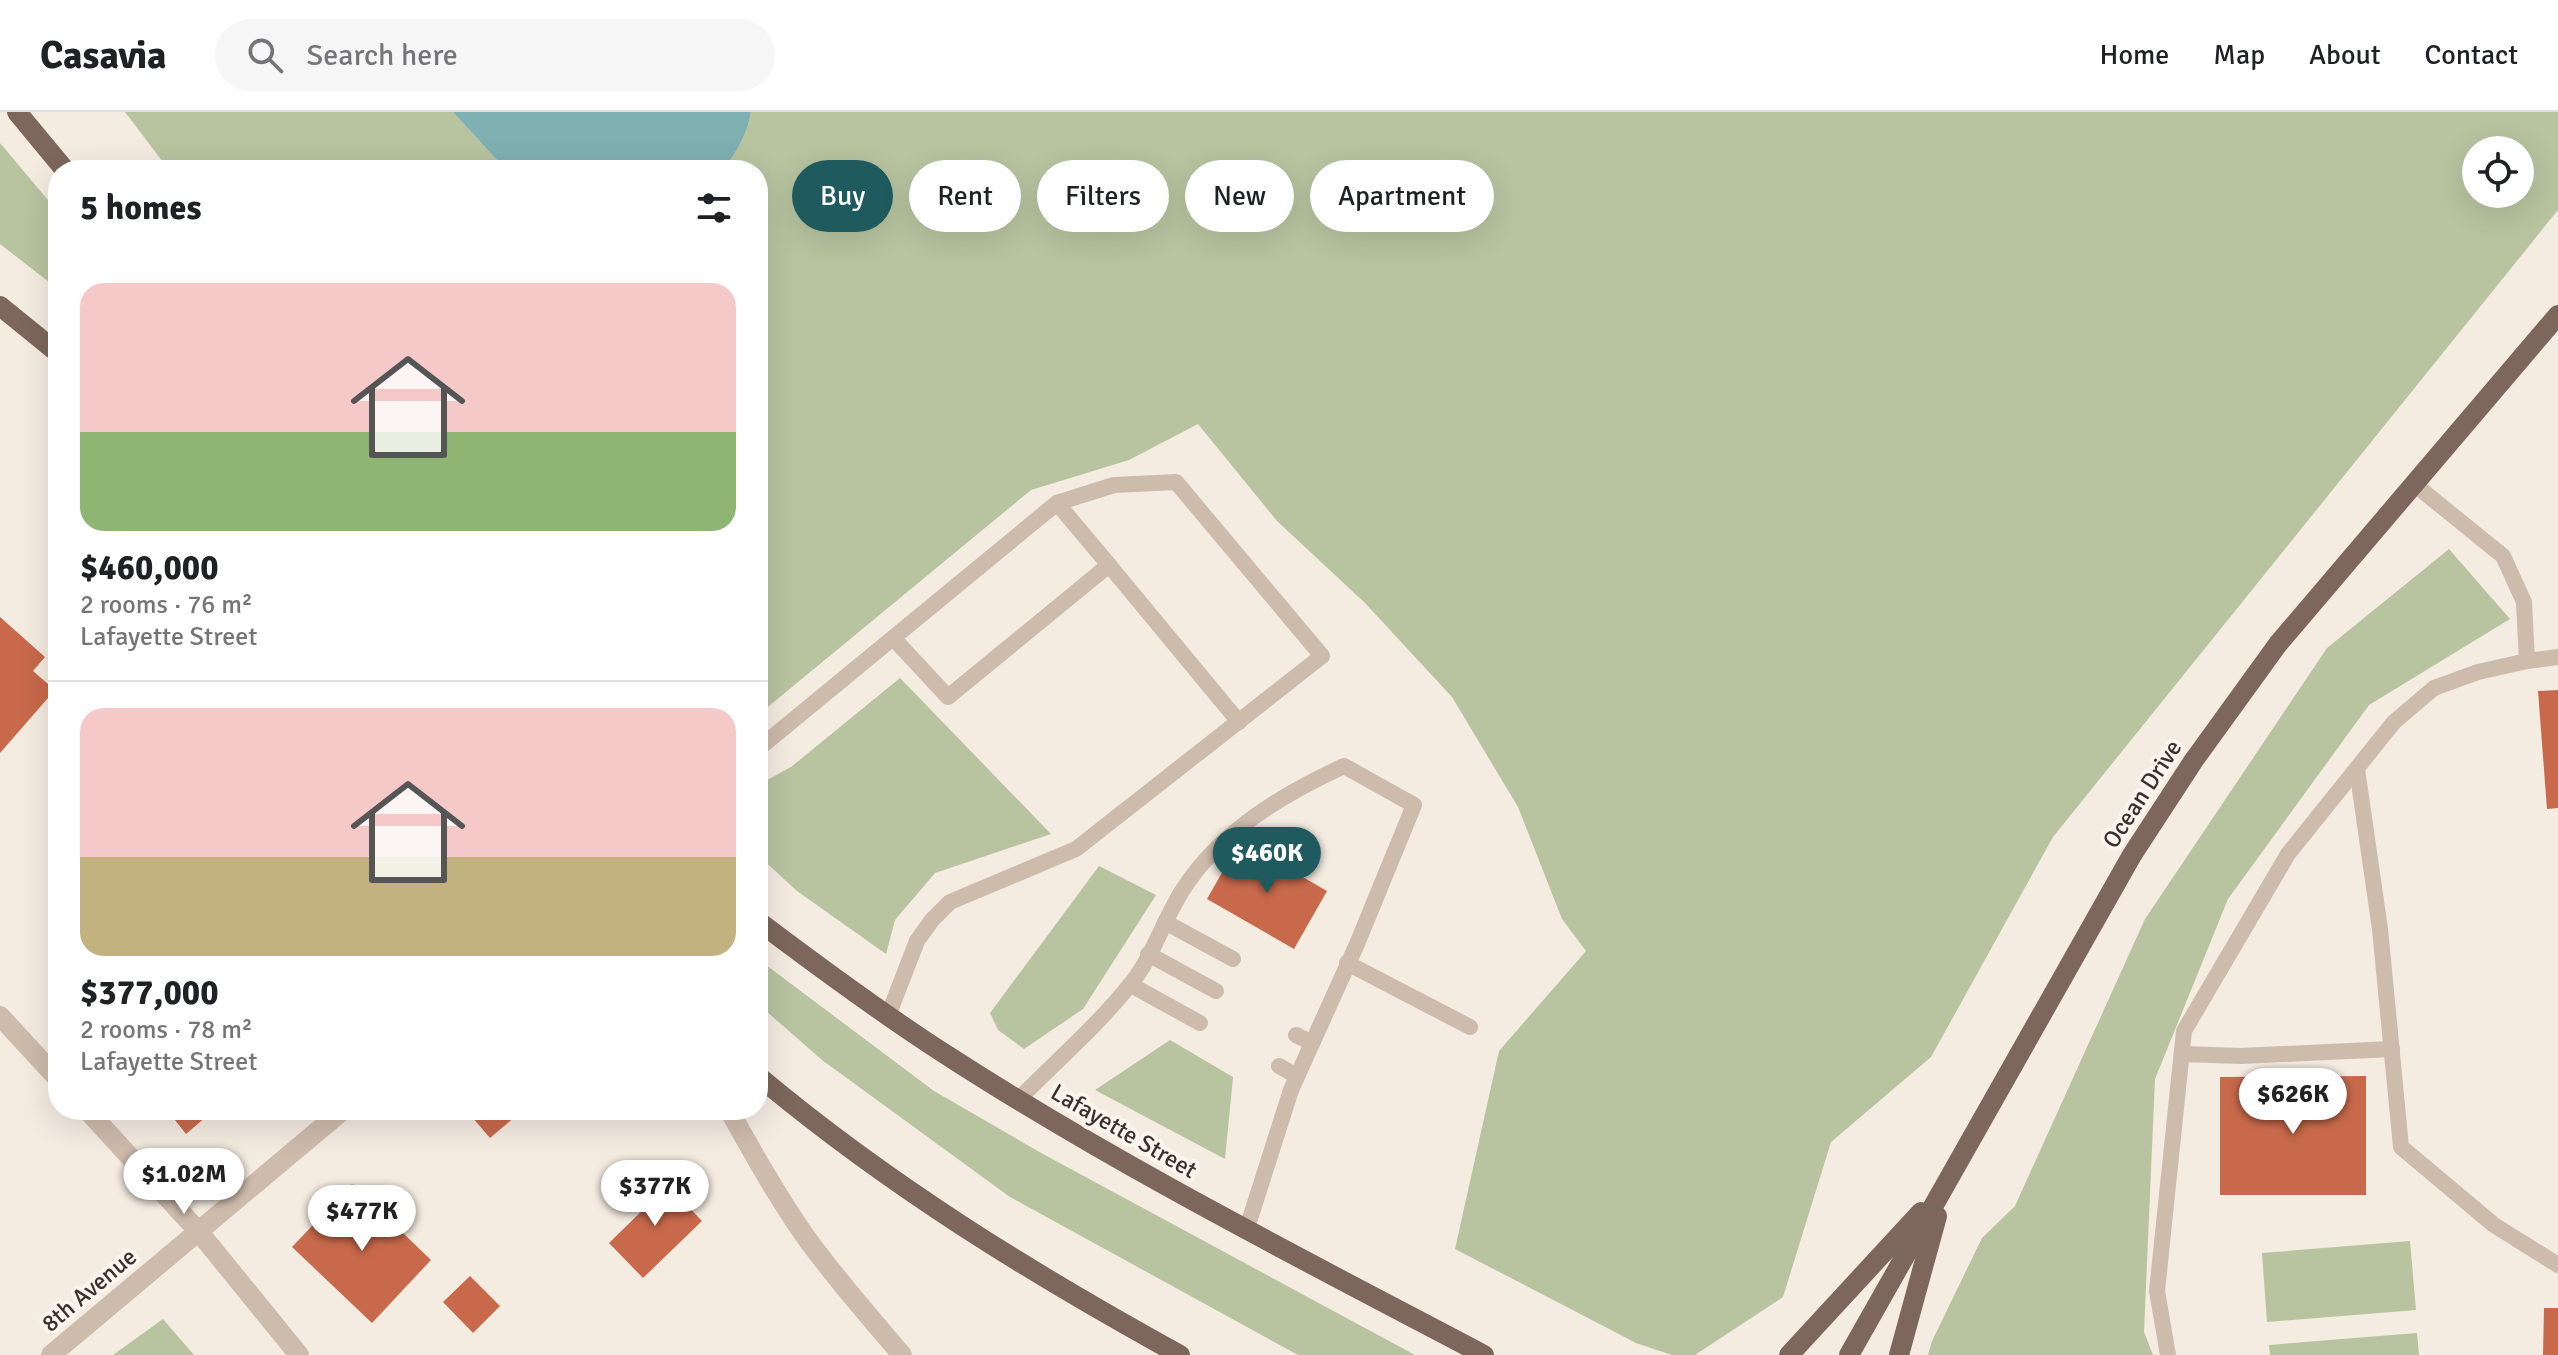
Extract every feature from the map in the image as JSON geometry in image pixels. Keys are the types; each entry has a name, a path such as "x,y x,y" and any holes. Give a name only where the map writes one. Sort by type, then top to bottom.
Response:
{"main road":[{"path":"17,112 57,160"},
{"path":"0,306 48,345"},
{"name":"Ocean Drive","path":"1849,1355 2132,855 2194,760 2278,644 2558,315"},
{"name":"Lafayette Street","path":"768,928 888,1016 1018,1100 1484,1355"},
{"path":"768,1084 932,1207 1059,1288 1180,1355"},
{"path":"1789,1355 1945,1185"},
{"path":"1899,1355 1945,1185"}],"street":[{"path":"0,1016 48,1068"},
{"path":"96,1120 199,1232 299,1355"},
{"name":"8th Avenue","path":"51,1355 331,1120"},
{"path":"735,1120 805,1236 840,1283 902,1355"}],"lane":[{"path":"768,741 1057,503 1114,485 1176,482 1322,656 1076,849 950,902 917,941 888,1016"},
{"path":"2414,484 2503,556 2524,602 2527,661"},
{"path":"1057,503 1239,722"},
{"path":"894,639 948,697 1109,565"},
{"path":"2168,1355 2157,1291 2184,1031 2288,854 2394,722 2434,688 2478,672 2558,657"},
{"path":"1018,1100 1131,985 1183,889 1217,848 1260,812 1299,787 1344,766 1414,805 1347,963 1320,1007 1312,1043 1297,1076 1247,1228"},
{"path":"2357,769 2380,929 2401,1147 2494,1225 2558,1265"},
{"path":"1165,922 1233,959"},
{"path":"1148,954 1216,991"},
{"path":"1347,963 1470,1027"},
{"path":"1131,985 1200,1023"},
{"path":"1296,1035 1312,1043"},
{"path":"2182,1054 2241,1056 2392,1049"},
{"path":"1279,1066 1297,1076"}],"green space":[{"path":"125,112 453,112 497,160 161,160"},
{"path":"751,112 2558,112 2558,210 2053,837 1931,1057 1831,1142 1783,1297 1695,1355 1672,1355 1636,1343 1455,1249 1499,1051 1586,951 1562,919 1518,807 1452,697 1365,603 1277,521 1198,424 1129,460 1031,490 768,707 768,160 730,160 741,143"},
{"path":"0,143 48,200 48,281 0,244"},
{"path":"2449,549 2510,619 2369,705 2228,899 2155,1079 2144,1332 2153,1355 1928,1355 1982,1238 2015,1206 2145,919 2327,648"},
{"path":"900,678 1051,834 935,873 895,920 886,954 797,891 768,864 768,780 791,767"},
{"path":"1099,866 1156,895 1083,1009 1024,1049 998,1030 990,1013"},
{"path":"768,966 934,1091 1043,1154 1415,1355 1298,1355 1010,1197 822,1060 768,1013"},
{"path":"1170,1040 1233,1077 1225,1159 1095,1090"},
{"path":"2410,1241 2416,1310 2267,1322 2262,1253"},
{"path":"163,1319 194,1355 113,1355"},
{"path":"2417,1333 2419,1355 2270,1355 2269,1345"}],"water":[{"path":"453,112 751,112 741,143 730,160 497,160"}],"building":[{"path":"0,617 45,657 33,671 48,684 48,698 0,753"},
{"path":"2558,690 2558,808 2547,809 2538,691"},
{"path":"1240,841 1327,891 1294,949 1207,899"},
{"path":"2366,1076 2366,1195 2220,1195 2220,1077"},
{"path":"175,1120 202,1120 186,1134"},
{"path":"475,1120 511,1120 490,1138"},
{"path":"656,1173 702,1221 643,1278 609,1243 654,1199 642,1186"},
{"path":"352,1184 431,1260 372,1323 292,1247"},
{"path":"470,1276 500,1306 473,1333 443,1302"},
{"path":"2544,1308 2558,1308 2558,1355 2543,1355"}]}
